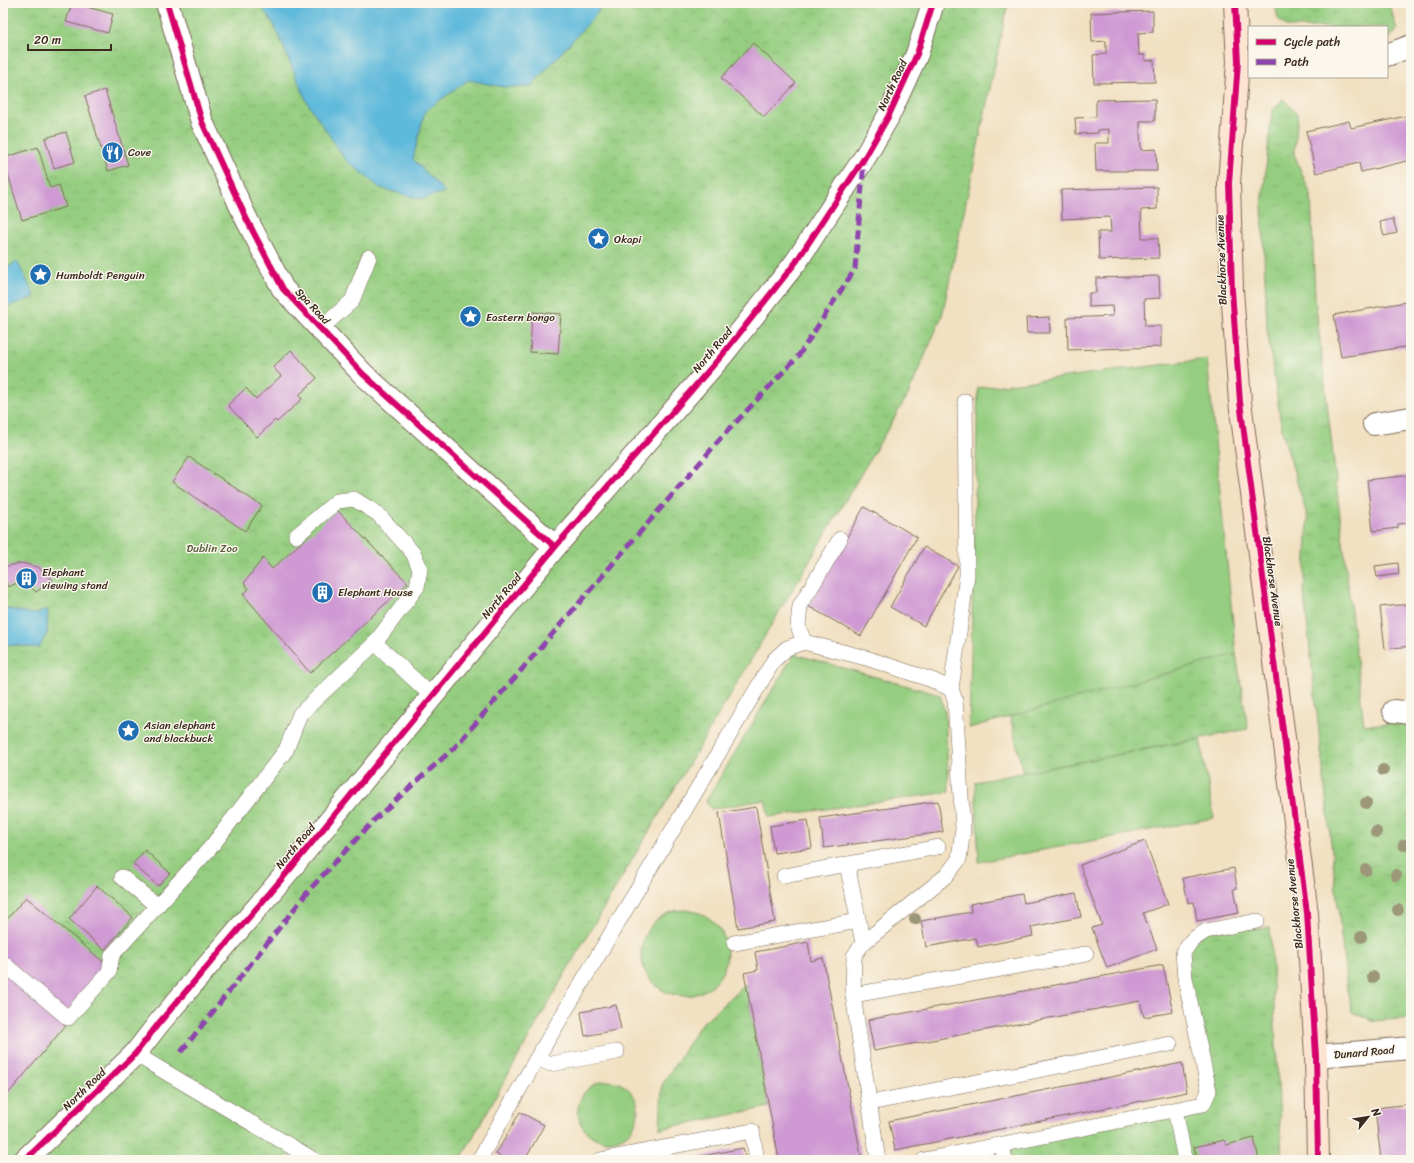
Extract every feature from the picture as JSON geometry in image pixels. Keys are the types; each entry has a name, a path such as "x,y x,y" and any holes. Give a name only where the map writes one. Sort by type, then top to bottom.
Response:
{"main road":[{"name":"Blackhorse Avenue","path":"1236,3 1243,63 1229,184 1232,290 1240,402 1307,913 1316,1056 1318,1160"}],"street":[{"name":"Spa Road","path":"167,3 202,122 246,218 283,288 363,374 555,547"},
{"name":"North Road","path":"25,1160 135,1054 159,1023 290,868 555,547 723,354 796,262 865,157 888,117 917,54 933,3"},
{"path":"1388,56 1411,46"},
{"path":"1374,424 1411,418"},
{"name":"Dunard Road","path":"1316,1056 1411,1048"}],"lane":[{"path":"320,329 352,302 369,257"},
{"path":"878,1160 853,995 854,956 862,943 947,876 959,859 963,830 955,700 951,689 967,575 966,401"},
{"path":"3,964 68,1018 109,972 112,955 211,847 286,750 300,714 374,643 417,588 420,570 413,553 378,514 354,498 337,501 296,536"},
{"path":"804,642 798,626 800,606 840,539"},
{"path":"480,1160 537,1058 774,660 787,648 804,642 866,658 932,680 951,689"},
{"path":"374,643 432,696"},
{"path":"784,876 938,847"},
{"path":"847,864 862,943"},
{"path":"122,877 157,906"},
{"path":"734,943 858,921"},
{"path":"924,1160 1202,1104 1209,1091 1185,978 1183,953 1192,940 1206,931 1257,921"},
{"path":"853,995 1086,954"},
{"path":"870,1103 1170,1044"},
{"path":"537,1058 551,1064 617,1052"},
{"path":"135,1054 314,1160"},
{"path":"1175,1110 1185,1160"},
{"path":"600,1160 752,1131 757,1160"},
{"path":"1002,1145 1005,1160"}],"green space":[{"name":"Dublin Zoo","path":"3,3 1008,3 942,316 908,395 571,963 460,1160 3,1160"},
{"path":"1275,3 1389,3 1397,30 1388,38 1388,26 1286,26 1278,19"},
{"path":"1283,99 1298,115 1294,154 1311,195 1315,298 1364,725 1411,722 1411,1018 1374,1021 1352,1012 1347,990 1304,594 1308,519 1282,431 1267,328 1262,206 1272,111"},
{"path":"1207,359 1236,654 969,728 978,388"},
{"path":"794,654 940,695 945,713 949,792 769,817 765,800 711,809 706,801"},
{"path":"1236,654 1248,729 1023,773 1010,716"},
{"path":"1200,739 1214,818 979,862 975,782"},
{"path":"684,910 701,913 715,922 724,936 727,953 724,970 715,984 701,993 684,996 667,993 653,984 644,970 641,953 644,936 653,922 667,913"},
{"path":"1270,928 1282,1160 1005,1160 1002,1145 1203,1104 1209,1091 1183,953 1206,931"},
{"path":"746,984 769,1107 660,1129 662,1085 700,1025"},
{"path":"602,1081 614,1081 625,1086 633,1094 638,1105 636,1123 625,1136 614,1141 602,1141 591,1136 583,1128 578,1117 578,1105 583,1094 591,1086"}],"water":[{"path":"259,3 604,3 593,18 530,87 504,87 468,80 425,111 413,159 445,192 420,199 380,188 345,159 307,102 274,25"},
{"path":"17,261 35,297 3,308 3,271"},
{"path":"3,608 35,614 48,609 47,633 39,648 3,644"}],"building":[{"path":"72,3 113,14 108,33 66,22"},
{"path":"1153,11 1153,32 1138,33 1139,55 1145,55 1145,61 1154,60 1155,82 1094,83 1093,55 1106,54 1106,41 1092,42 1091,13"},
{"path":"753,43 796,83 764,117 721,78"},
{"path":"105,90 128,165 108,171 85,96"},
{"path":"1155,99 1155,121 1140,121 1140,135 1141,150 1156,149 1157,171 1096,171 1095,143 1109,143 1109,129 1098,130 1098,133 1076,134 1075,118 1096,117 1096,100"},
{"path":"1411,115 1411,160 1361,172 1359,163 1316,173 1306,131 1349,121 1351,128"},
{"path":"66,132 75,162 54,168 45,138"},
{"path":"38,147 50,188 59,185 66,207 22,220 3,158"},
{"path":"1157,187 1157,209 1141,210 1142,238 1158,238 1159,258 1099,260 1098,232 1111,232 1110,217 1062,219 1061,190"},
{"path":"1393,219 1397,233 1384,236 1380,222"},
{"path":"1159,276 1160,298 1144,299 1145,326 1161,326 1161,347 1068,350 1067,318 1113,316 1112,306 1089,307 1089,293 1096,293 1096,278"},
{"path":"1411,301 1411,346 1341,357 1334,315"},
{"path":"532,312 561,314 558,354 530,352"},
{"path":"1049,317 1050,333 1027,333 1026,318"},
{"path":"291,350 317,378 299,395 302,399 277,422 275,420 257,437 228,405 246,388 256,399 281,376 273,367"},
{"path":"189,457 262,506 245,531 172,482"},
{"path":"1411,475 1411,523 1398,524 1398,528 1373,531 1367,480"},
{"path":"864,507 917,537 861,636 808,606"},
{"name":"Elephant House","path":"337,510 408,583 310,673 243,594 249,589 244,583 263,558 272,569"},
{"path":"924,547 958,566 924,626 890,607"},
{"name":"Elephant viewing stand","path":"21,563 38,567 53,580 36,592 28,585 23,584 17,583 8,587 3,577 3,567"},
{"path":"1398,563 1399,574 1377,577 1375,566"},
{"path":"1411,604 1411,646 1385,649 1380,607"},
{"path":"938,801 943,832 824,848 820,818"},
{"path":"756,807 775,922 738,928 719,813"},
{"path":"808,820 812,848 774,853 770,826"},
{"path":"1145,841 1168,904 1143,913 1157,949 1107,968 1092,928 1102,925 1080,865"},
{"path":"145,850 170,873 158,886 133,864"},
{"path":"1234,868 1237,888 1234,889 1239,913 1197,921 1194,902 1188,903 1183,878"},
{"path":"97,886 133,917 104,950 69,919"},
{"path":"1076,893 1081,917 1031,927 1033,936 978,947 976,938 926,947 921,921 971,912 970,904 1022,894 1024,903"},
{"path":"26,897 107,965 67,1013 3,959 3,924"},
{"path":"808,942 811,961 823,958 862,1160 779,1160 744,973 758,970 755,952"},
{"path":"1163,965 1173,1012 1144,1017 1140,1001 874,1051 868,1020"},
{"path":"3,969 67,1024 3,1100"},
{"path":"616,1005 621,1029 585,1036 581,1012"},
{"path":"1182,1063 1187,1092 895,1150 889,1121"},
{"path":"1411,1104 1411,1160 1381,1160 1375,1108"},
{"path":"520,1112 544,1125 525,1160 506,1160 496,1154"},
{"path":"1254,1138 1259,1160 1198,1160 1194,1147 1224,1140 1226,1145"},
{"path":"743,1148 746,1160 687,1160 687,1159"}],"marked path":[{"path":"181,1052 310,889 375,819 455,747 722,437 799,355 855,269 864,161"}],"cycle path":[{"path":"167,3 202,122 246,218 283,289 363,374 555,547"},
{"path":"25,1160 135,1054 159,1023 291,868 555,547 723,354 796,262 865,157 888,117 917,54 933,3"},
{"path":"1235,3 1238,62 1229,183 1232,290 1240,402 1307,913 1316,1056 1318,1160"}],"place":[{"name":"Cove","path":"113,152"},
{"name":"Okapi","path":"598,239"},
{"name":"Humboldt Penguin","path":"41,275"},
{"name":"Eastern bongo","path":"471,317"},
{"name":"Elephant viewing stand","path":"27,578"},
{"name":"Elephant House","path":"322,592"},
{"name":"Asian elephant and blackbuck","path":"129,731"}]}
